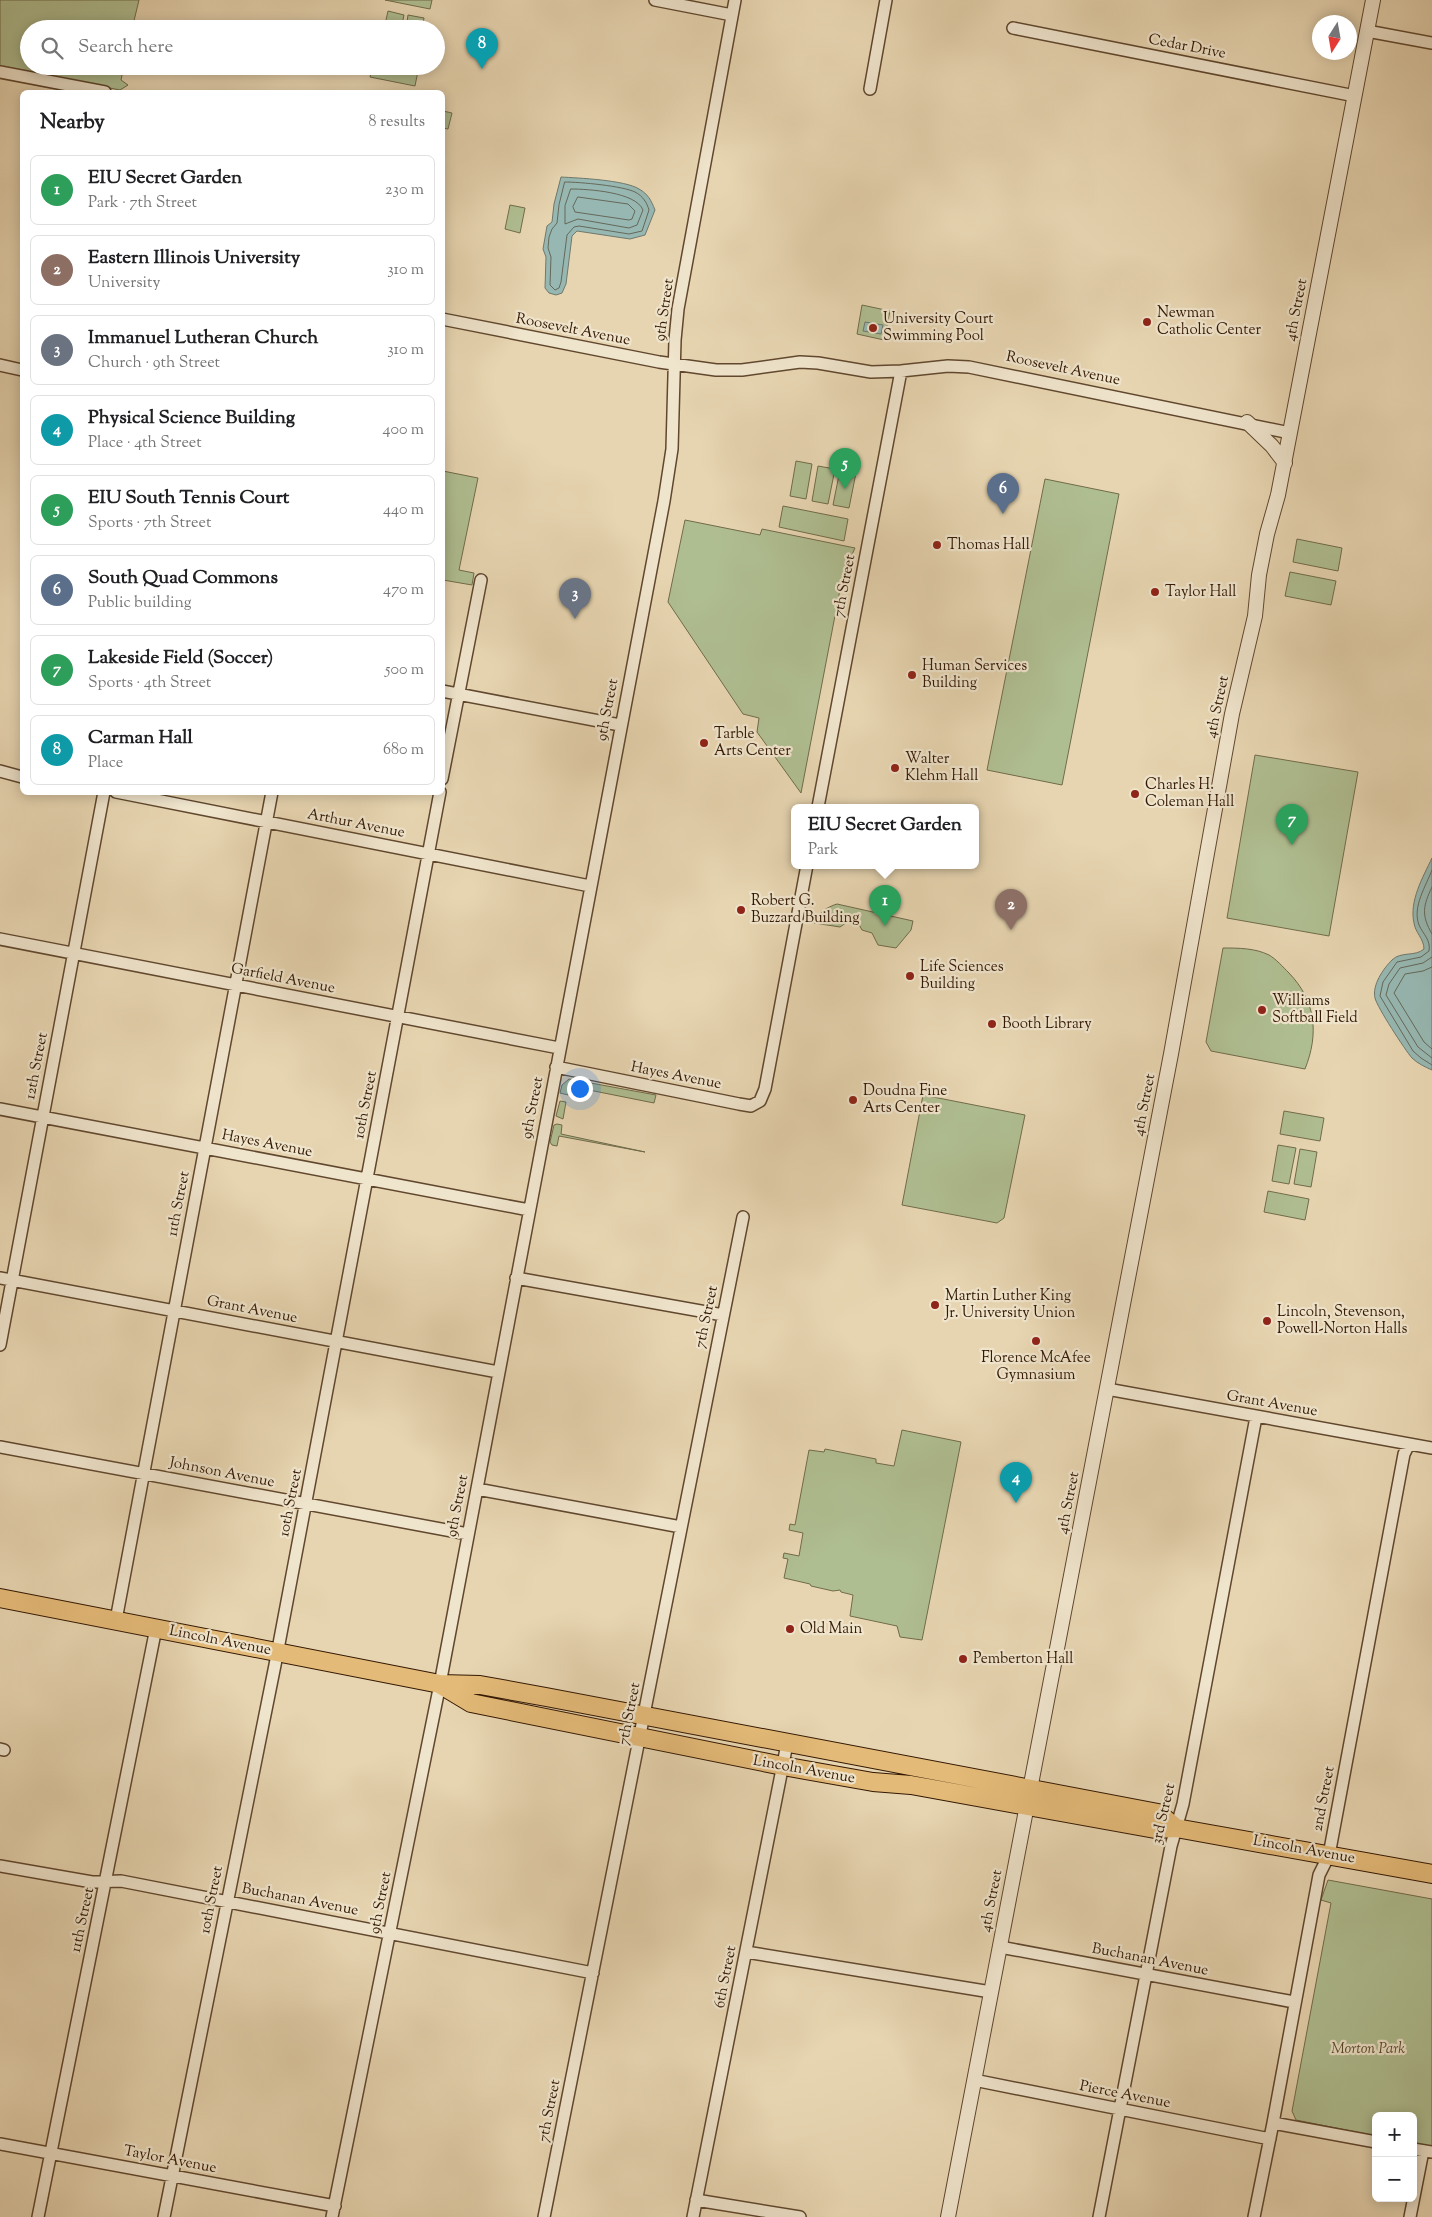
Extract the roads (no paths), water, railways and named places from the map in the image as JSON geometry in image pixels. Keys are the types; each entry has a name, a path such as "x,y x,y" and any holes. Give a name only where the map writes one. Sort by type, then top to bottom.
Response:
{"main road":[{"name":"Lincoln Avenue","path":"0,1598 440,1684 480,1685 787,1744 1029,1798 1155,1829 1176,1828 1432,1874"},
{"name":"Lincoln Avenue","path":"440,1684 471,1704 783,1766 873,1782 1029,1798"}],"street":[{"path":"655,0 732,15"},
{"name":"9th Street","path":"334,2212 440,1684 669,467 673,435 676,328 680,297 735,0"},
{"path":"870,88 886,0"},
{"name":"4th Street","path":"948,2217 1171,1054 1232,714 1255,616 1259,575 1285,463 1373,0"},
{"name":"Cedar Drive","path":"1013,28 1355,96"},
{"path":"1367,31 1432,43"},
{"path":"0,72 94,90"},
{"name":"Roosevelt Avenue","path":"445,320 674,364 734,370 810,362 871,372 948,366 981,368 1246,422 1290,433"},
{"path":"0,365 20,370"},
{"name":"7th Street","path":"819,804 901,371"},
{"path":"1246,422 1266,439 1285,463"},
{"path":"445,764 481,580"},
{"path":"445,692 620,725"},
{"path":"0,771 20,776"},
{"name":"12th Street","path":"0,1344 103,795"},
{"name":"Arthur Avenue","path":"131,795 590,886"},
{"name":"11th Street","path":"116,1620 271,795"},
{"name":"10th Street","path":"164,2217 278,1652 439,795"},
{"name":"Hayes Avenue","path":"556,1067 739,1104 751,1106 760,1102 765,1089 806,869"},
{"name":"Garfield Avenue","path":"0,939 559,1048"},
{"name":"Hayes Avenue","path":"0,1109 529,1210"},
{"name":"7th Street","path":"544,2217 743,1217"},
{"name":"Grant Avenue","path":"0,1278 498,1372"},
{"path":"516,1278 723,1315"},
{"name":"Grant Avenue","path":"1107,1389 1432,1448"},
{"name":"3rd Street","path":"1099,2217 1146,1974 1176,1828 1183,1804 1256,1417"},
{"name":"2nd Street","path":"1254,2217 1274,2123 1294,2002 1319,1875 1329,1854 1404,1454 1409,1444"},
{"name":"Johnson Avenue","path":"0,1447 468,1534"},
{"path":"476,1489 681,1527"},
{"name":"11th Street","path":"38,2217 156,1628"},
{"name":"6th Street","path":"693,2217 787,1744"},
{"name":"Buchanan Avenue","path":"0,1866 92,1882 121,1881 593,1973"},
{"name":"Buchanan Avenue","path":"1000,1947 1294,2002"},
{"path":"746,1952 991,1992"},
{"name":"Pierce Avenue","path":"974,2080 1270,2139"},
{"path":"1274,2123 1372,2141"},
{"name":"Taylor Avenue","path":"0,2144 172,2176 334,2212"},
{"path":"1410,2217 1423,2150"},
{"path":"696,2200 800,2217"}],"water":[{"path":"561,177 601,180 632,186 647,195 655,210 645,235 630,239 577,231 572,236 566,284 562,293 556,295 549,293 545,288 546,257 543,249 547,226 552,222 554,204"},
{"name":"University Court Swimming Pool","path":"865,322 883,325 881,334 863,331"},
{"path":"1432,858 1432,1070 1416,1062 1408,1053 1381,1010 1374,993 1379,978 1392,960 1396,957 1416,953 1424,949 1423,942 1415,926 1413,906 1421,881"}],"place":[{"name":"Carman Hall","path":"482,69"},
{"name":"Newman Catholic Center","path":"1147,322"},
{"name":"University Court Swimming Pool","path":"873,328"},
{"name":"EIU South Tennis Court","path":"845,489"},
{"name":"South Quad Commons","path":"1003,514"},
{"name":"Thomas Hall","path":"937,545"},
{"name":"Taylor Hall","path":"1155,592"},
{"name":"Immanuel Lutheran Church","path":"575,619"},
{"name":"Human Services Building","path":"912,675"},
{"name":"Tarble Arts Center","path":"704,743"},
{"name":"Walter Klehm Hall","path":"895,768"},
{"name":"Charles H. Coleman Hall","path":"1135,794"},
{"name":"Lakeside Field (Soccer)","path":"1292,845"},
{"name":"Robert G. Buzzard Building","path":"741,910"},
{"name":"EIU Secret Garden","path":"885,926"},
{"name":"Eastern Illinois University","path":"1011,930"},
{"name":"Life Sciences Building","path":"910,976"},
{"name":"Williams Softball Field","path":"1262,1010"},
{"name":"Booth Library","path":"992,1024"},
{"name":"Doudna Fine Arts Center","path":"853,1100"},
{"name":"Martin Luther King Jr. University Union","path":"935,1305"},
{"name":"Lincoln, Stevenson, Powell-Norton Halls","path":"1267,1321"},
{"name":"Florence McAfee Gymnasium","path":"1036,1341"},
{"name":"Physical Science Building","path":"1016,1503"},
{"name":"Old Main","path":"790,1629"},
{"name":"Pemberton Hall","path":"963,1659"}],"park label":[{"name":"Morton Park","path":"1368,2049"}]}
